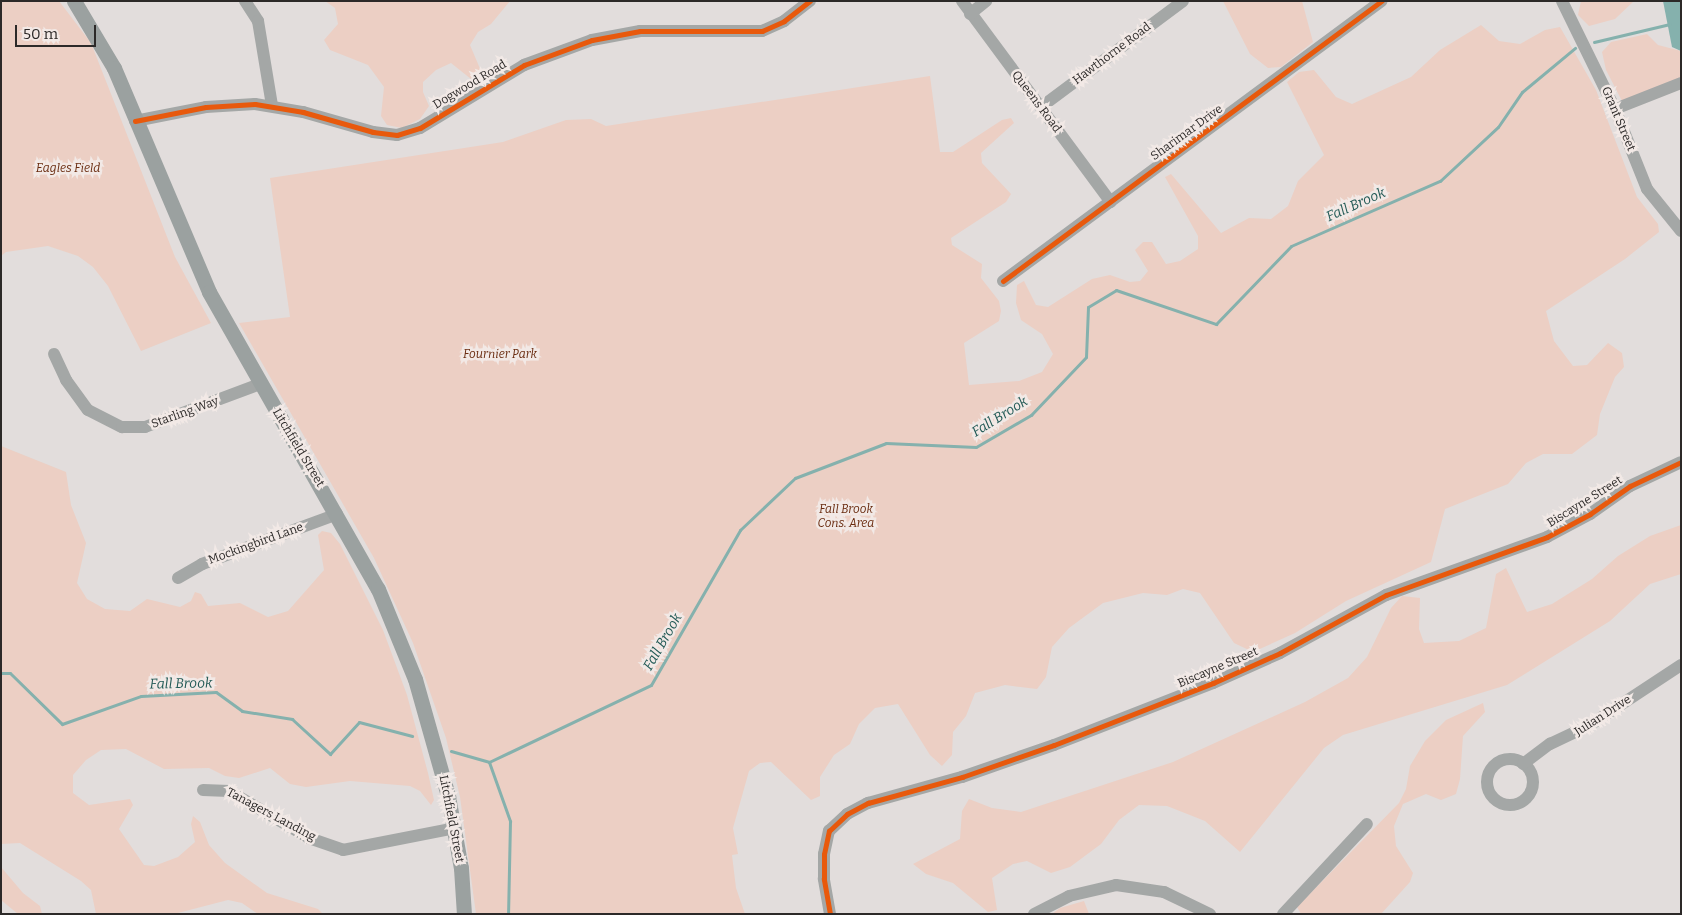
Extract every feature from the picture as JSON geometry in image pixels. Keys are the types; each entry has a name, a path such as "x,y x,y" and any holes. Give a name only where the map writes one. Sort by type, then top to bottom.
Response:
{"main road":[{"name":"Litchfield Street","path":"74,1 103,46 209,292 374,581 407,656 436,749 455,828 464,914"}],"street":[{"path":"245,1 258,21 272,106"},
{"name":"Dogwood Road","path":"135,121 230,104 272,106 373,132 397,135 420,128 524,65 592,40 640,31 762,30 784,21 810,1"},
{"name":"Queens Road","path":"962,1 1111,202"},
{"path":"970,14 986,1"},
{"name":"Hawthorne Road","path":"1041,107 1183,1"},
{"name":"Sharimar Drive","path":"1003,281 1382,1"},
{"name":"Grant Street","path":"1562,1 1615,109 1647,189 1681,231"},
{"path":"1615,109 1681,83"},
{"name":"Starling Way","path":"54,354 66,380 88,410 122,427 145,427 260,384"},
{"name":"Biscayne Street","path":"830,914 824,879 824,854 829,831 847,814 861,807 1054,745 1213,683 1280,653 1386,595 1547,537 1590,514 1630,486 1681,462"},
{"name":"Mockingbird Lane","path":"178,578 202,564 337,514"},
{"name":"Julian Drive","path":"1523,764 1550,744 1590,725 1681,665"},
{"name":"Tanagers Landing","path":"203,790 229,790 309,838 343,850 455,828"},
{"path":"1283,914 1367,824"},
{"path":"1034,914 1069,896 1116,885 1140,886 1164,892 1210,914"}],"green space":[{"name":"Eagles Field","path":"1,1 59,1 91,43 175,257 211,323 141,351 108,286 93,267 78,256 48,246 6,252 1,256"},
{"path":"325,1 510,1 491,24 478,32 470,45 481,71 479,80 471,79 451,63 436,70 423,82 423,92 429,106 420,119 402,128 387,125 381,116 384,87 368,65 330,50 324,40 338,24 335,8"},
{"path":"1223,1 1302,1 1313,42 1281,67 1268,68 1250,54"},
{"path":"1581,1 1634,1 1615,19 1589,26 1578,15"},
{"path":"1481,25 1499,41 1520,44 1545,30 1560,27 1596,90 1637,197 1658,224 1659,232 1625,259 1546,311 1554,341 1573,366 1587,365 1608,343 1622,353 1624,367 1615,377 1600,414 1597,435 1572,454 1543,454 1526,463 1508,484 1445,509 1431,562 1346,601 1295,633 1253,652 1234,643 1200,593 1183,589 1167,595 1143,593 1103,603 1069,628 1052,647 1046,677 1037,689 1005,685 975,693 966,716 953,732 952,755 942,766 930,755 898,704 875,708 859,724 850,744 834,755 820,777 820,796 811,800 771,762 760,763 749,771 733,828 738,854 732,855 736,888 745,914 476,914 460,797 446,738 413,643 374,558 239,323 290,317 270,178 503,142 566,120 591,119 606,126 930,76 940,152 953,152 1002,120 1011,118 1014,123 981,153 982,163 1011,194 1006,202 951,238 952,245 982,264 981,278 999,301 1001,311 999,321 964,343 969,385 1019,381 1042,372 1053,354 1042,334 1021,320 1016,303 1017,285 1024,281 1036,305 1048,307 1092,279 1110,275 1130,282 1140,281 1148,271 1135,250 1143,242 1152,242 1166,264 1180,261 1198,249 1198,236 1165,177 1171,174 1221,233 1249,218 1271,219 1288,206 1298,181 1324,155 1287,82 1299,72 1314,70 1336,97 1352,104 1411,77 1440,50"},
{"path":"1647,34 1658,45 1681,51 1681,80 1622,101 1606,70 1602,52 1611,42"},
{"path":"1,446 66,472 71,505 86,543 77,583 87,599 105,609 130,611 147,599 180,607 191,601 195,592 201,594 208,606 240,603 268,617 288,611 324,570 318,535 322,531 331,533 340,544 383,630 407,695 434,800 431,805 420,791 410,786 350,781 306,787 290,784 270,768 239,778 225,776 209,768 164,769 126,749 101,750 86,760 73,775 73,793 89,805 130,799 133,805 119,829 144,865 154,866 178,857 195,842 191,824 193,816 200,822 209,845 225,863 267,893 318,909 323,914 258,914 242,903 228,900 174,914 96,914 91,890 81,881 20,843 1,844"},
{"path":"1681,525 1681,574 1650,584 1610,621 1507,685 1343,735 1324,748 1240,852 1205,821 1167,806 1139,805 1119,820 1101,844 1070,867 1051,873 1027,861 1013,864 992,878 997,910 988,912 953,883 926,874 913,864 960,839 962,811 969,799 992,808 1021,812 1173,762 1305,702 1348,678 1367,657 1391,608 1402,596 1420,598 1419,629 1424,643 1459,641 1486,628 1496,574 1506,568 1527,612 1552,604 1592,579 1618,556 1650,536"},
{"path":"1483,703 1485,712 1463,736 1460,779 1456,794 1441,800 1426,794 1403,804 1394,826 1396,846 1413,873 1410,882 1381,914 1301,914 1297,907 1399,803 1406,789 1410,766 1425,741 1446,720"},
{"path":"1,867 23,893 40,906 42,914 18,914 1,900"},
{"path":"1084,901 1089,914 1052,914 1060,908"}],"water":[{"path":"1663,1 1681,1 1681,51 1672,47"}],"waterway":[{"name":"Fall Brook","path":"1594,42 1670,24"},
{"name":"Fall Brook","path":"451,751 489,762 651,685 740,530 795,478 886,443 976,447 1031,415 1086,357 1088,307 1116,290 1216,324 1291,246 1440,181 1498,127 1522,92 1575,48"},
{"name":"Fall Brook","path":"1,673 10,673 62,724 141,696 216,692 242,711 292,719 330,754 359,722 412,736"},
{"path":"489,762 510,821 508,914"}],"cycle path":[{"path":"135,121 206,107 255,104 303,112 373,132 397,135 420,128 524,65 592,40 640,31 762,31 784,21 810,1"},
{"path":"1003,281 1382,1"},
{"path":"830,914 824,879 824,854 829,831 847,814 868,803 962,777 1054,745 1213,683 1280,653 1386,595 1547,537 1590,514 1630,486 1681,462"}],"park label":[{"name":"Fournier Park","path":"500,355"},
{"name":"Fall Brook Cons. Area","path":"846,517"}]}
